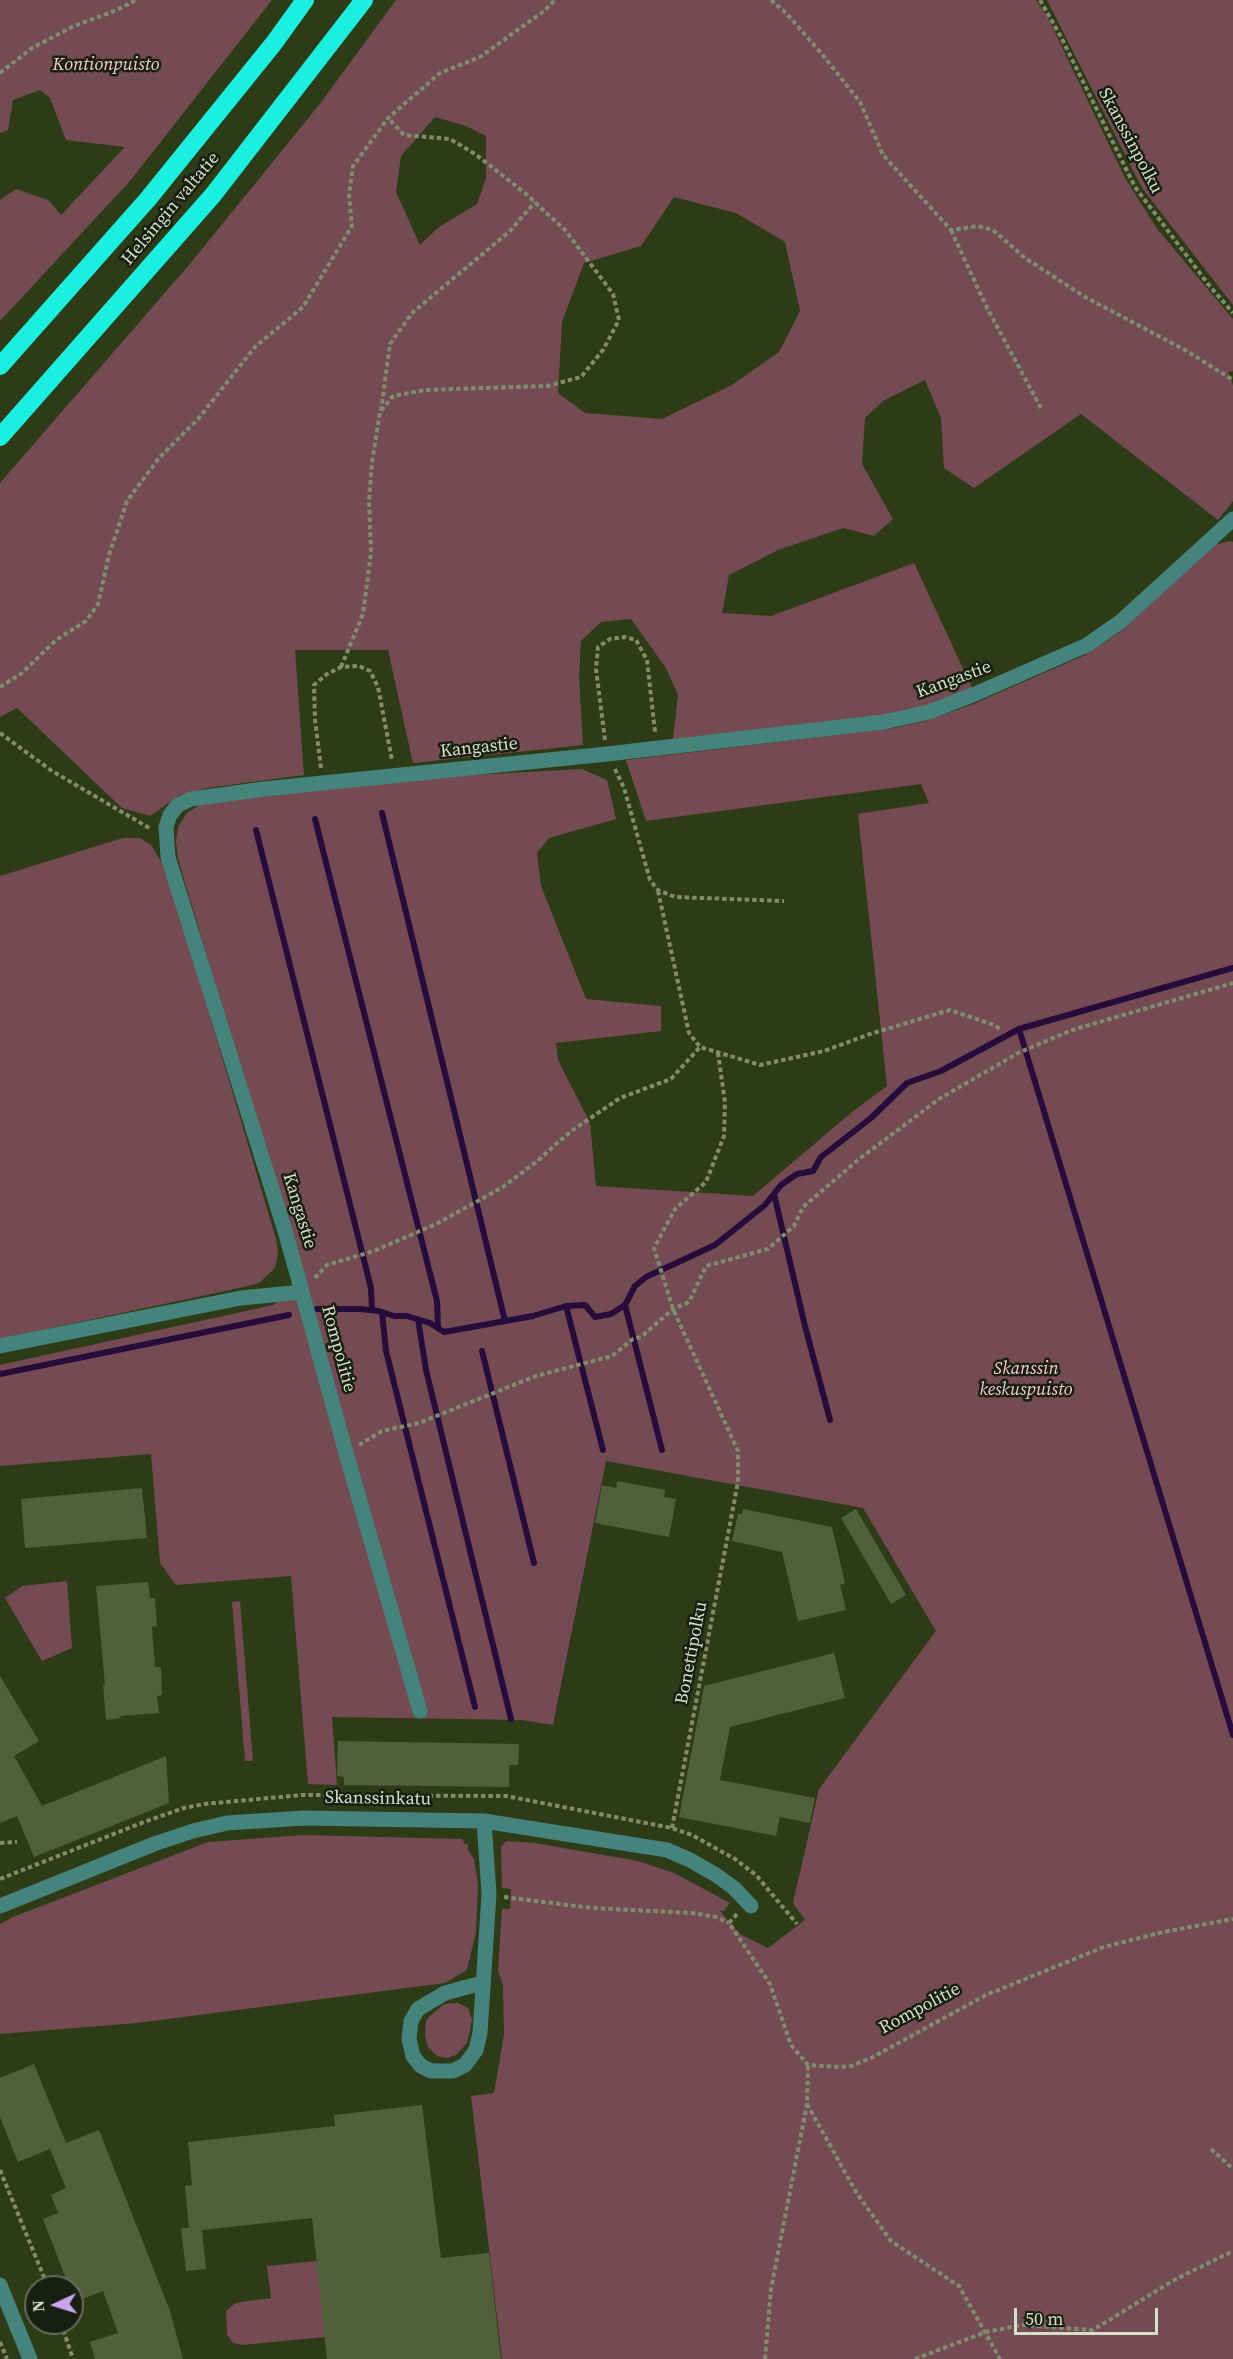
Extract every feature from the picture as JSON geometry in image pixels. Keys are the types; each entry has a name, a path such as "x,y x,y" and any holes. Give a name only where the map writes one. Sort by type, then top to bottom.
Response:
{"highway":[{"name":"Helsingin valtatie","path":"3,362 148,200 274,43 305,0"},
{"name":"Helsingin valtatie","path":"0,437 213,195 364,0"},
{"path":"0,443 19,417"}],"street":[{"name":"Kangastie","path":"302,1292 168,857 165,838 170,815 178,805 191,800 323,783 607,754 884,722 929,712 1087,645 1120,622 1233,519"},
{"name":"Rompolitie","path":"0,1346 241,1298 302,1292 420,1711"},
{"name":"Skanssinkatu","path":"0,1906 154,1844 193,1831 227,1824 304,1818 484,1821 667,1850 716,1875 734,1888 751,1906"},
{"path":"482,1983 445,1994 418,2008 411,2021 409,2039 413,2056 421,2066 431,2071 453,2071 465,2065 476,2050 480,2033 489,1894 484,1821"},
{"path":"2,2294 30,2359"}],"path":[{"path":"0,73 32,48 74,26 117,10 136,0"},
{"path":"0,687 22,673 57,640 86,621 98,604 109,555 127,501 159,458 198,419 255,347 303,307 352,226 349,195 353,166 388,118 440,73 480,57 555,0"},
{"path":"771,0 786,13 822,54 860,102 884,155 951,230 987,308 1042,410"},
{"name":"Skanssinpolku","path":"1040,0 1061,37 1135,187 1208,284 1233,313"},
{"path":"380,412 393,396 425,390 547,386 581,377 603,350 619,320 613,294 566,231 535,202 475,154 450,139 404,135 388,118"},
{"path":"341,668 363,614 371,553 369,500 372,462 390,344 412,313 510,231 535,202"},
{"path":"951,230 978,226 993,230 1025,258 1085,297 1185,350 1233,380"},
{"path":"657,748 647,660 636,640 625,637 610,639 598,647 596,669 607,754 624,788 650,880 658,890 689,1033 700,1047 760,1065 824,1051 870,1034 950,1010 994,1025 1001,1030"},
{"path":"323,783 315,720 314,685 327,674 341,668 359,666 370,671 378,687 395,776"},
{"path":"0,733 52,771 165,838"},
{"path":"658,890 675,897 784,901"},
{"path":"346,1453 382,1431 419,1423 536,1376 612,1356 633,1339 641,1337 673,1309 689,1302 706,1266 768,1249 794,1226 803,1207 858,1160 939,1100 1018,1053 1072,1030 1233,982"},
{"path":"302,1292 327,1265 374,1251 436,1224 503,1187 570,1132 620,1098 671,1079 700,1047"},
{"name":"Bonettipolku","path":"672,1828 738,1482 738,1451 673,1309 654,1248 675,1209 706,1182 724,1136 725,1102 718,1053"},
{"path":"0,1843 16,1842"},
{"path":"489,1894 592,1908 692,1913 716,1917 729,1923 770,1984 791,2045 808,2065 807,2104 771,2289 765,2359"},
{"path":"729,1923 735,1915 751,1906"},
{"name":"Rompolitie","path":"808,2065 851,2066 871,2058 986,1995 1104,1947 1163,1932 1233,1919"},
{"path":"807,2104 856,2193 891,2241 959,2286 1000,2359"},
{"path":"1211,2149 1233,2169"},
{"path":"0,2170 43,2275"},
{"path":"915,2359 986,2332 1021,2325 1093,2330 1174,2280 1233,2251"},
{"path":"65,2335 73,2359"},
{"path":"0,2342 7,2359"}],"green space":[{"name":"Kontionpuisto","path":"0,0 272,0 130,181 0,321 0,200 16,189 48,200 61,215 125,147 66,140 50,98 40,90 13,100 8,130 0,133"},
{"path":"396,0 1036,0 1048,18 1125,178 1158,230 1233,319 1233,371 1228,372 1233,385 1233,501 1218,520 1081,414 974,488 944,468 941,418 925,380 883,401 865,418 862,464 893,519 874,536 843,528 778,550 729,575 722,613 771,616 914,563 973,690 921,708 872,718 673,739 678,695 666,668 631,619 601,622 581,641 579,676 583,745 413,763 388,650 295,650 304,775 207,788 180,795 150,816 122,808 17,708 0,717 0,483 189,265 319,105","holes":["435,117 466,126 486,136 486,178 477,204 439,227 420,245 396,192 401,156","674,197 736,213 785,242 800,311 779,352 732,385 662,419 585,413 558,393 562,322 584,263 641,246"]},
{"path":"1047,0 1233,0 1233,305 1142,188"},
{"name":"Skanssin keskuspuisto","path":"1233,542 1233,2359 502,2359 471,2096 494,2093 504,2034 503,1985 498,1971 502,1909 510,1909 511,1889 502,1888 501,1847 506,1841 535,1843 638,1861 674,1873 730,1903 724,1911 720,1911 740,1934 768,1948 805,1920 793,1903 819,1789 936,1631 863,1508 606,1461 553,1725 522,1720 332,1717 337,1785 308,1784 291,1576 176,1585 160,1563 151,1454 0,1466 0,1365 273,1305 305,1284 178,859 176,841 178,827 187,813 201,804 218,800 455,776 582,769 607,780 616,819 549,838 537,853 541,886 586,999 661,1006 661,1031 556,1043 558,1060 590,1123 596,1186 753,1196 852,1112 887,1086 858,814 929,803 921,784 646,821 626,760 895,728 928,720 971,705 1085,655 1119,633 1214,545"},
{"path":"123,838 140,838 151,845 167,871 276,1239 278,1254 275,1268 259,1283 244,1287 0,1339 0,876"},
{"path":"67,1581 72,1648 42,1661 5,1598 22,1586"},
{"path":"240,1601 253,1761 245,1761 232,1602"},
{"path":"304,1835 462,1839 465,1844 468,1844 468,1850 474,1859 478,1885 476,1932 467,1970 445,1983 137,2023 0,2034 0,1924 208,1842"},
{"path":"458,2003 468,2008 472,2020 467,2043 456,2055 447,2058 437,2056 428,2047 425,2036 426,2021 444,2004"},
{"path":"317,2261 325,2337 242,2345 233,2343 227,2335 226,2311 234,2304 271,2298 267,2266"}],"building":[{"path":"617,1481 665,1490 664,1497 676,1499 669,1537 595,1523 602,1485 616,1488"},
{"path":"142,1488 147,1538 25,1548 21,1499"},
{"path":"743,1509 832,1527 845,1583 840,1585 846,1610 798,1621 782,1552 732,1541 738,1514 742,1514"},
{"path":"856,1509 906,1595 891,1604 841,1518"},
{"path":"148,1582 150,1598 155,1598 157,1626 152,1627 155,1667 161,1667 162,1695 157,1696 159,1713 120,1716 121,1718 106,1720 96,1586"},
{"path":"834,1653 845,1698 730,1727 720,1780 815,1798 810,1823 780,1817 776,1836 679,1817 704,1686"},
{"path":"0,1676 39,1741 14,1756 42,1806 166,1756 169,1803 34,1857 17,1816 0,1823"},
{"path":"338,1741 519,1744 518,1765 509,1765 509,1787 344,1785 344,1777 337,1776"},
{"path":"34,2064 66,2143 99,2130 170,2311 183,2359 95,2359 90,2342 118,2333 103,2291 84,2298 84,2275 64,2275 43,2219 58,2213 51,2195 66,2188 50,2149 18,2162 0,2117 0,2078"},
{"path":"422,2105 441,2258 489,2253 501,2359 327,2359 312,2218 202,2230 206,2269 186,2271 181,2228 189,2228 185,2186 192,2185 188,2142 335,2126 334,2115"}],"waterway":[{"path":"382,813 505,1321"},
{"path":"315,819 437,1301 438,1328"},
{"path":"256,830 371,1288 372,1310"},
{"path":"317,1309 360,1309 379,1311 394,1316 407,1316 430,1323 444,1332 533,1316 566,1306 585,1305 595,1317 611,1314 625,1305 635,1286 646,1277 715,1245 765,1205 781,1185 797,1174 813,1171 821,1157 871,1118 907,1083 941,1071 1019,1029 1233,968"},
{"path":"1019,1029 1233,1735"},
{"path":"774,1194 830,1420"},
{"path":"625,1305 662,1450"},
{"path":"566,1306 603,1450"},
{"path":"382,1312 386,1351 475,1707"},
{"path":"0,1374 289,1315"},
{"path":"418,1319 426,1370 511,1719"},
{"path":"482,1351 534,1563"}]}
